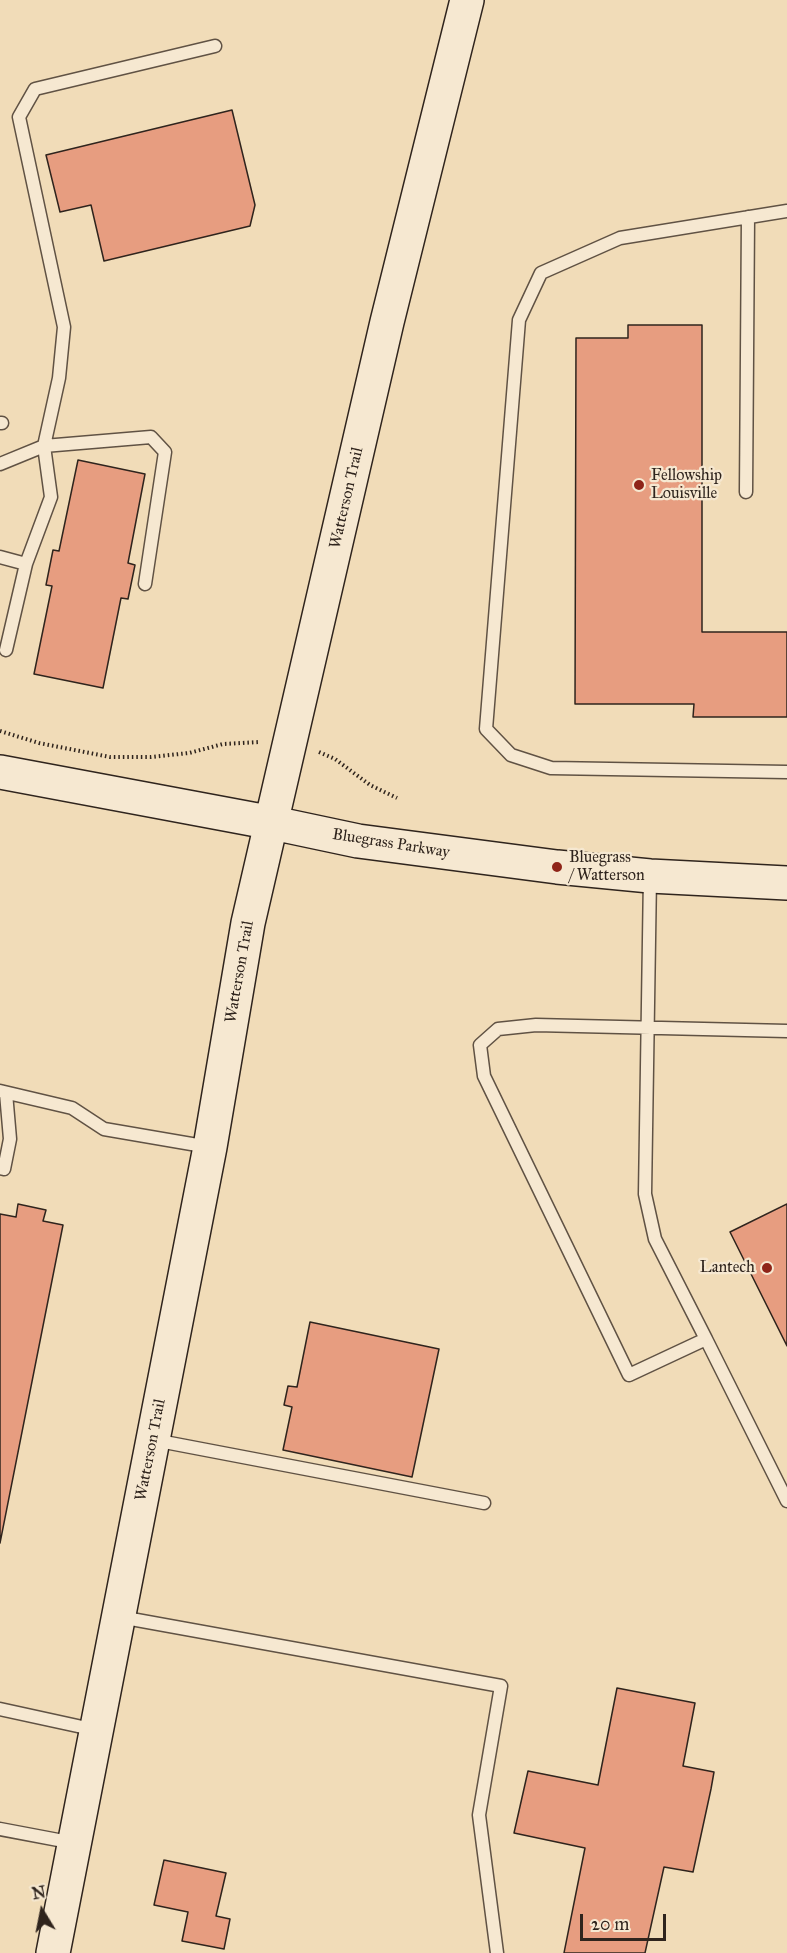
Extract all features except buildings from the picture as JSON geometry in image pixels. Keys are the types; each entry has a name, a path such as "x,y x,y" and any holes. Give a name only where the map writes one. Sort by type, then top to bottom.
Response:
{"main road":[{"name":"Watterson Trail","path":"53,1953 210,1147 248,924 387,322 467,0"},
{"name":"Bluegrass Parkway","path":"0,772 358,841 557,867 650,876 787,883"}],"lane":[{"path":"6,650 26,564 51,497 44,446 59,378 64,327 19,117 35,89 215,46"},
{"path":"787,211 620,238 541,273 519,320 486,729 511,755 551,768 787,772"},
{"path":"746,492 747,218"},
{"path":"0,464 44,446 151,437 165,452 145,584"},
{"path":"0,556 26,564"},
{"path":"650,876 645,1194 655,1239 787,1501"},
{"path":"706,1339 629,1375 484,1076 480,1045 498,1029 536,1025 787,1031"},
{"path":"0,1168 4,1168 10,1139 3,1092 72,1108 104,1129 210,1147"},
{"path":"153,1440 484,1503"},
{"path":"118,1617 501,1686 478,1815 497,1953"},
{"path":"0,1709 97,1730"},
{"path":"0,1828 75,1843"}],"path":[{"path":"0,731 39,743 110,757 151,757 189,753 223,744 254,741"},
{"path":"317,751 335,759 370,785 397,798"}],"place":[{"name":"Fellowship Louisville","path":"639,485"},
{"name":"Bluegrass / Watterson","path":"557,867"},
{"name":"Lantech","path":"767,1268"}]}
